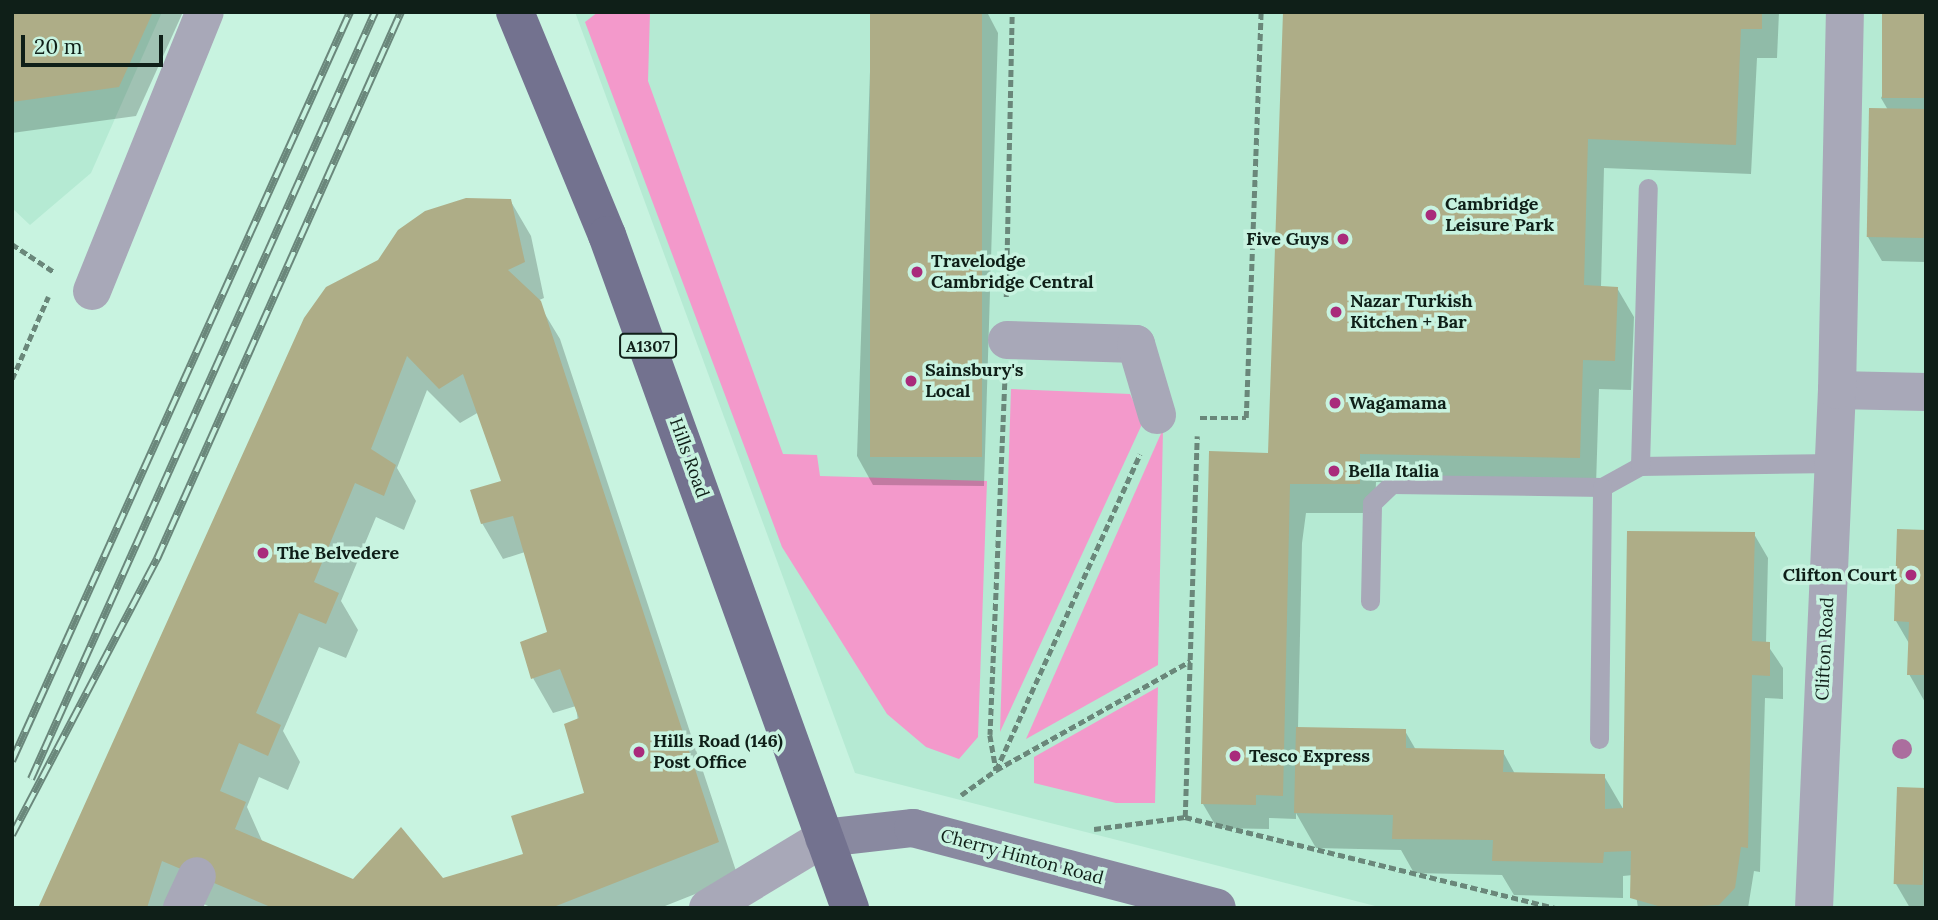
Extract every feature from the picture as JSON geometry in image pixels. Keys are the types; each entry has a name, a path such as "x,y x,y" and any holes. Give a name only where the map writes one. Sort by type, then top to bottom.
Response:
{"main road":[{"name":"Hills Road","path":"516,12 607,235 850,908"}],"street":[{"path":"92,291 205,12"},
{"name":"Clifton Road","path":"1814,908 1837,390 1844,12"},
{"path":"1007,340 1136,344 1157,415"},
{"path":"1837,390 1926,392"},
{"name":"Cherry Hinton Road","path":"824,838 913,828 1217,908"},
{"path":"708,908 824,838"}],"lane":[{"path":"1640,466 1648,188"},
{"path":"1370,601 1372,503 1392,484 1602,487 1640,466 1834,463"},
{"path":"1599,739 1602,487"}],"path":[{"path":"1012,12 1007,340 990,735 996,771 1190,661"},
{"path":"12,244 58,275 12,379"},
{"path":"1185,817 1197,418"},
{"path":"1080,831 1185,817 1556,908"}],"shaded area":[{"path":"12,12 162,12 91,173 30,225 12,208"},
{"name":"Cambridge Leisure Park","path":"575,12 1926,12 1926,908 1383,908 855,773"},
{"path":"598,12 650,12 648,81 783,454 817,455 820,476 987,481 978,737 959,759 926,747 887,714 782,547 585,22"},
{"path":"1011,389 1130,394 1143,422 1000,732"},
{"path":"1163,429 1158,665 1026,739"},
{"path":"1158,687 1155,803 1116,803 1034,783 1034,757"}],"building":[{"path":"12,12 153,12 119,87 12,102"},
{"name":"Travelodge Cambridge Central","path":"870,12 982,12 982,457 870,457"},
{"name":"Cambridge Leisure Park","path":"1283,12 1762,12 1762,29 1741,29 1736,145 1588,139 1584,285 1618,287 1615,361 1583,360 1580,458 1360,454 1360,484 1290,484 1283,796 1256,795 1256,805 1201,804 1209,451 1268,453"},
{"path":"1882,12 1926,12 1926,98 1882,98"},
{"path":"1869,108 1926,109 1924,238 1867,237"},
{"name":"The Belvedere","path":"466,198 511,199 525,262 508,270 541,301 719,842 551,908 273,908 162,861 147,908 38,908 304,318 326,287 378,260 398,230 425,211","holes":["407,356 439,389 463,374 501,481 470,490 481,524 513,516 547,632 520,642 531,679 560,669 579,718 564,724 584,793 511,816 523,854 443,878 401,827 353,879 235,829 246,802 220,791 239,743 268,756 281,725 256,713 299,613 326,624 339,593 314,582 355,483 384,496 396,465 371,449"]},
{"name":"Clifton Court","path":"1897,529 1926,530 1926,675 1907,675 1909,622 1894,621"},
{"path":"1627,531 1755,532 1752,641 1770,642 1770,676 1752,675 1748,848 1741,847 1735,888 1719,905 1665,908 1630,898 1631,851 1604,852 1603,863 1492,861 1493,840 1392,839 1393,815 1294,813 1296,727 1406,729 1406,748 1504,750 1503,772 1605,774 1605,809 1623,808"},
{"path":"1897,787 1926,788 1923,885 1894,884"}],"railway":[{"path":"12,761 350,12"},
{"path":"31,779 375,12"},
{"path":"12,835 157,559 401,12"}],"place":[{"name":"Cambridge Leisure Park","path":"1431,215"},
{"name":"Five Guys","path":"1343,239"},
{"name":"Travelodge Cambridge Central","path":"917,272"},
{"name":"Nazar Turkish Kitchen + Bar","path":"1336,312"},
{"name":"Sainsbury's Local","path":"911,381"},
{"name":"Wagamama","path":"1335,403"},
{"name":"Bella Italia","path":"1334,471"},
{"name":"The Belvedere","path":"263,553"},
{"name":"Clifton Court","path":"1911,575"},
{"name":"Hills Road (146) Post Office","path":"639,752"},
{"name":"Tesco Express","path":"1235,756"}]}
